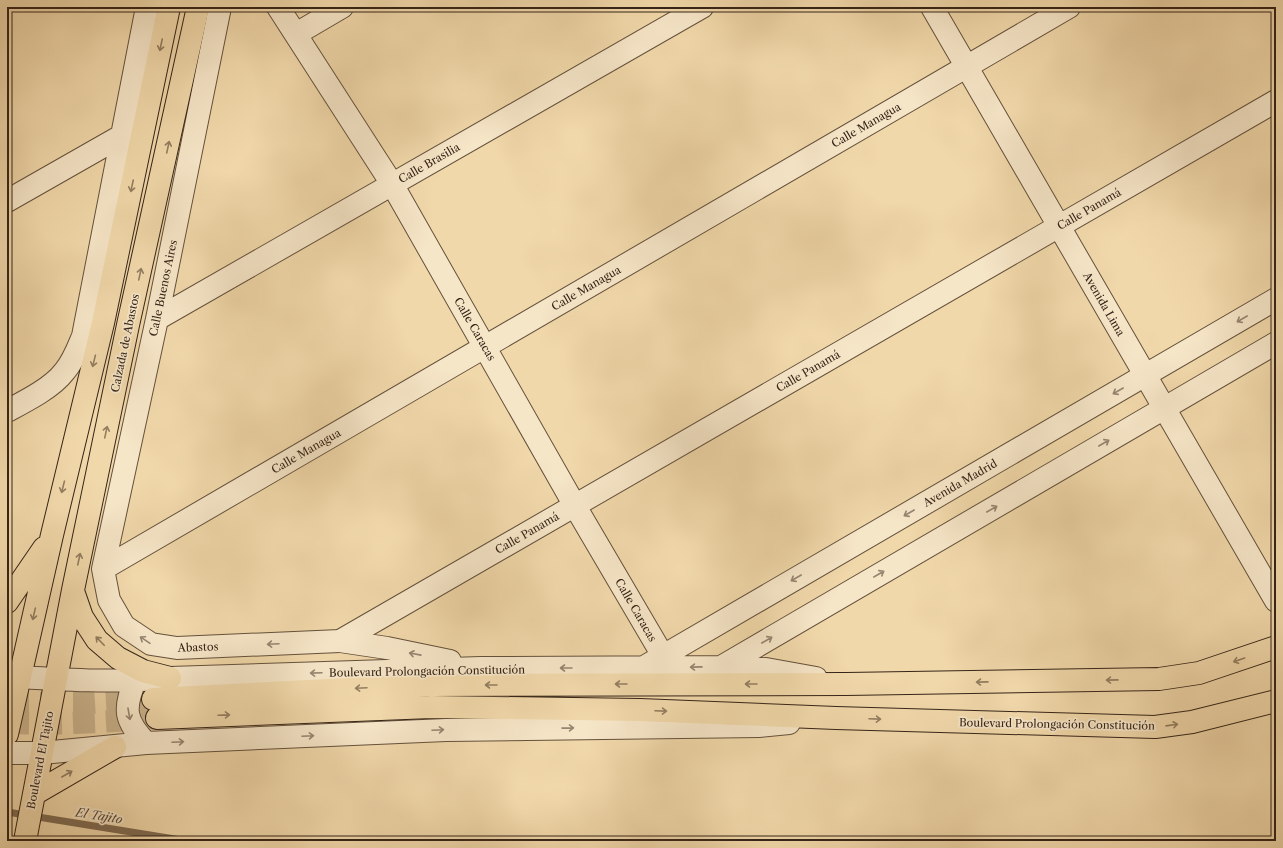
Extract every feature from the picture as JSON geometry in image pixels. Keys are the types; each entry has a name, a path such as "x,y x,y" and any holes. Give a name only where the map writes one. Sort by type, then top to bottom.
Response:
{"main road":[{"path":"7,734 14,677 52,535 103,323 169,7"},
{"name":"Calzada de Abastos","path":"56,680 73,590 128,325 198,7"},
{"path":"7,602 52,535"},
{"path":"73,590 82,617 98,640 118,658 143,671 170,678"},
{"name":"Boulevard Prolongación Constitución","path":"1276,647 1200,673 1159,679 846,684 427,685 155,708 431,707 640,710 836,718 1155,727 1192,722 1276,701"},
{"name":"Boulevard El Tajito","path":"25,841 56,680"},
{"path":"33,798 114,747"}],"street":[{"path":"7,411 35,396 64,373 83,336 147,7"},
{"name":"Calle Buenos Aires","path":"103,569 157,319 220,7"},
{"name":"Calle Caracas","path":"278,7 392,184 575,506 663,656"},
{"path":"296,34 342,7"},
{"name":"Calle Brasilia","path":"157,319 702,7"},
{"name":"Avenida Lima","path":"932,7 1276,601"},
{"name":"Calle Managua","path":"103,569 1070,7"},
{"name":"Calle Panamá","path":"340,641 1276,102"},
{"path":"7,201 123,135"},
{"name":"Avenida Madrid","path":"644,667 1276,299"},
{"path":"721,666 1276,343"},
{"name":"Abastos","path":"103,569 109,600 124,626 151,644 177,648 340,641 408,652 481,668"},
{"name":"Boulevard Prolongación Constitución","path":"14,677 56,680 135,681 170,678 481,668 721,666 766,669 846,684"},
{"path":"135,681 128,696 128,714 134,731 146,743"},
{"name":"Boulevard Prolongación Constitución","path":"7,753 42,753 146,743 446,730 759,726 836,718"}],"waterway":[{"name":"El Tajito","path":"7,812 187,841"},
{"name":"El Tajito","path":"1271,841 1276,840"}],"tunnel":[{"path":"7,703 91,703 153,699"},
{"path":"7,723 82,723 157,718"}]}
